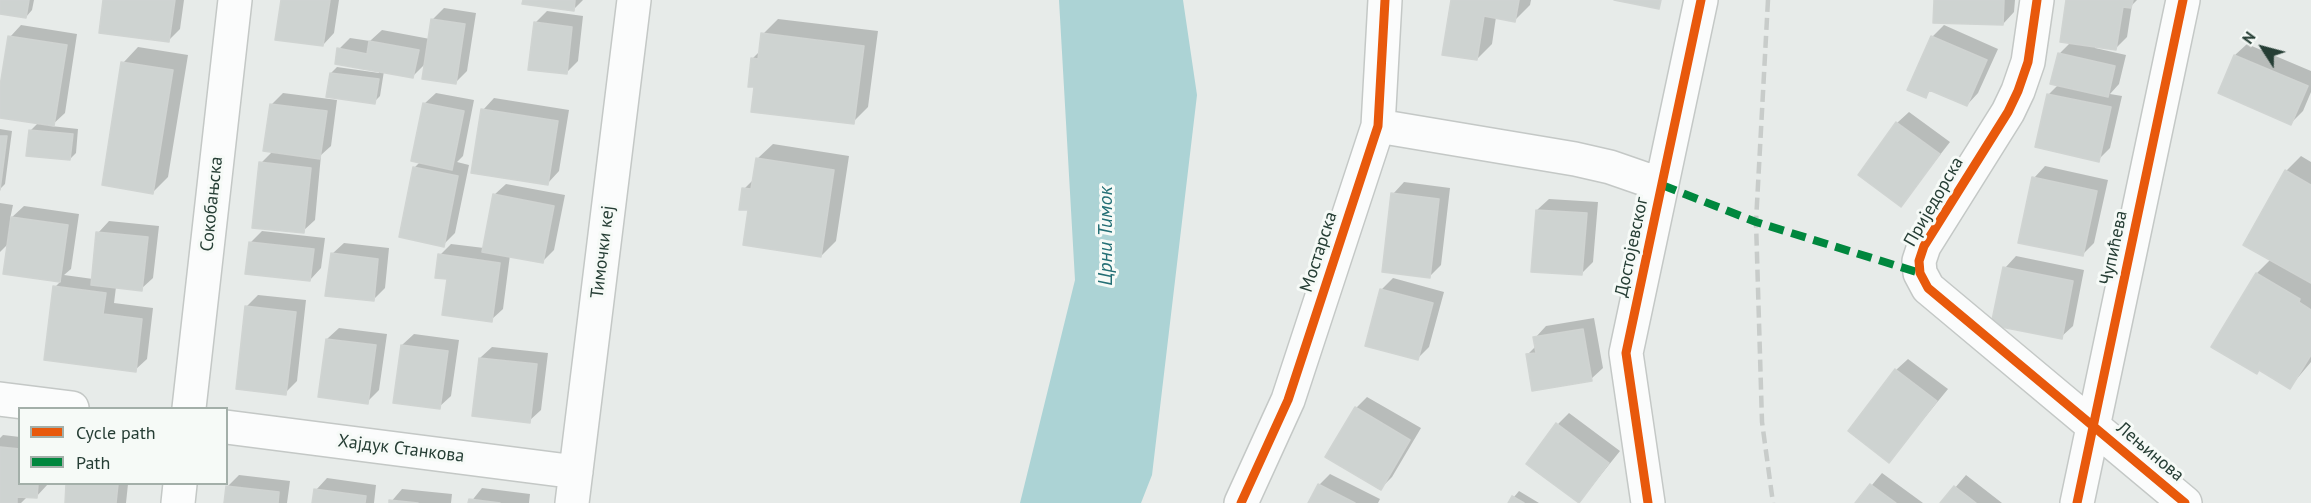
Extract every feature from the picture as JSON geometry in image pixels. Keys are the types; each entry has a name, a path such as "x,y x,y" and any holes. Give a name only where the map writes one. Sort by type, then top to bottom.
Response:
{"street":[{"name":"Сокобањска","path":"189,407 235,0"},
{"name":"Тимочки кеј","path":"574,487 633,0"},
{"name":"Мостарска","path":"1241,503 1288,400 1378,126 1385,0"},
{"name":"Достојевског","path":"1648,503 1626,353 1701,0"},
{"name":"Приједорска","path":"2037,0 2030,53 2018,91 2008,112 1924,246 1919,261 1920,273 1928,288 2094,427"},
{"name":"Чупићева","path":"2077,503 2183,0"},
{"path":"1378,126 1575,159 1611,167 1662,185"},
{"path":"0,399 64,407"},
{"name":"Хајдук Станкова","path":"228,427 574,487"},
{"name":"Лењинова","path":"2094,427 2185,503"},
{"path":"178,503 180,485"}],"water":[{"name":"Црни Тимок","path":"1059,0 1183,0 1197,95 1152,475 1141,503 1020,503 1075,280"}],"building":[{"path":"0,0 29,0 26,18 0,14"},
{"path":"103,0 175,0 169,42 99,33"},
{"path":"281,0 330,0 323,46 275,40"},
{"path":"523,0 575,0 574,11 522,4"},
{"path":"1451,0 1519,0 1515,22 1484,16 1477,60 1442,55"},
{"path":"1614,0 1661,0 1659,9"},
{"path":"1934,0 2004,0 2003,25 1933,23"},
{"path":"2066,0 2133,0 2131,8 2123,7 2116,50 2060,42"},
{"path":"431,19 465,24 456,84 422,79"},
{"path":"534,22 572,27 567,74 528,70"},
{"path":"761,33 864,46 854,124 751,112 754,87 748,87 751,58 758,59"},
{"path":"8,36 67,45 54,126 0,118 0,86"},
{"path":"1931,36 1987,60 1967,106 1929,90 1926,98 1907,90"},
{"path":"369,41 419,50 413,78 335,64 337,48 367,54"},
{"path":"2058,53 2115,66 2108,97 2050,84"},
{"path":"2234,55 2308,86 2291,125 2218,93"},
{"path":"121,62 173,70 153,194 102,185"},
{"path":"330,73 379,79 375,104 326,97"},
{"path":"2047,94 2111,107 2099,162 2035,147"},
{"path":"423,103 464,111 452,170 411,161"},
{"path":"270,104 327,111 320,159 263,151"},
{"path":"481,109 558,121 548,185 471,173"},
{"path":"1896,122 1940,154 1901,207 1858,175"},
{"path":"29,130 73,134 70,160 26,156"},
{"path":"0,136 7,136 0,190"},
{"path":"756,158 834,170 821,257 743,245 748,210 739,210 742,188 751,189"},
{"path":"259,162 311,168 304,233 252,228"},
{"path":"413,167 458,176 444,247 399,237"},
{"path":"2285,170 2311,185 2311,283 2243,245"},
{"path":"2032,177 2097,191 2083,256 2018,243"},
{"path":"1391,193 1439,199 1430,278 1382,272"},
{"path":"493,194 554,206 543,263 482,252"},
{"path":"1536,210 1587,213 1582,275 1531,272"},
{"path":"11,217 68,225 60,282 3,274"},
{"path":"96,232 148,237 142,291 91,285"},
{"path":"249,242 314,249 310,281 245,274"},
{"path":"331,253 378,259 374,301 325,296"},
{"path":"438,254 500,263 492,322 442,315 447,279 435,278"},
{"path":"2003,267 2073,281 2062,339 1991,325"},
{"path":"2256,273 2300,299 2299,302 2311,310 2311,355 2290,389 2259,370 2257,374 2211,347"},
{"path":"53,286 106,293 103,314 142,319 136,372 44,360"},
{"path":"1380,289 1433,303 1418,360 1365,346"},
{"path":"245,306 296,312 286,395 236,389"},
{"path":"1583,329 1592,381 1532,391 1526,354 1536,353 1533,337"},
{"path":"326,339 376,345 368,404 318,397"},
{"path":"401,345 448,351 440,409 393,403"},
{"path":"479,358 537,364 530,423 472,416"},
{"path":"1895,369 1937,401 1889,463 1848,431"},
{"path":"1355,407 1410,440 1381,490 1325,457"},
{"path":"1556,423 1609,463 1579,503 1526,464"},
{"path":"0,447 18,449 18,485 38,485 37,498 17,497 17,503 0,503"},
{"path":"1318,484 1355,503 1308,503"},
{"path":"1870,484 1896,503 1855,503"},
{"path":"66,485 118,485 116,503 65,503"},
{"path":"226,486 279,492 278,503 224,503"},
{"path":"1954,486 1976,503 1940,503"},
{"path":"314,489 366,496 365,503 312,503"},
{"path":"1512,496 1524,503 1508,503"},
{"path":"469,499 500,503 468,503"},
{"path":"389,500 418,503 389,503"}],"railway":[{"path":"1768,0 1756,222 1762,422 1773,503"}],"marked path":[{"path":"1662,185 1756,222 1920,273"}],"cycle path":[{"path":"1241,503 1288,400 1378,126 1385,0"},
{"path":"1648,503 1626,353 1701,0"},
{"path":"2037,0 2028,62 2018,91 2008,112 1924,246 1919,261 1920,273 1928,288 2185,503"},
{"path":"2077,503 2183,0"}]}
